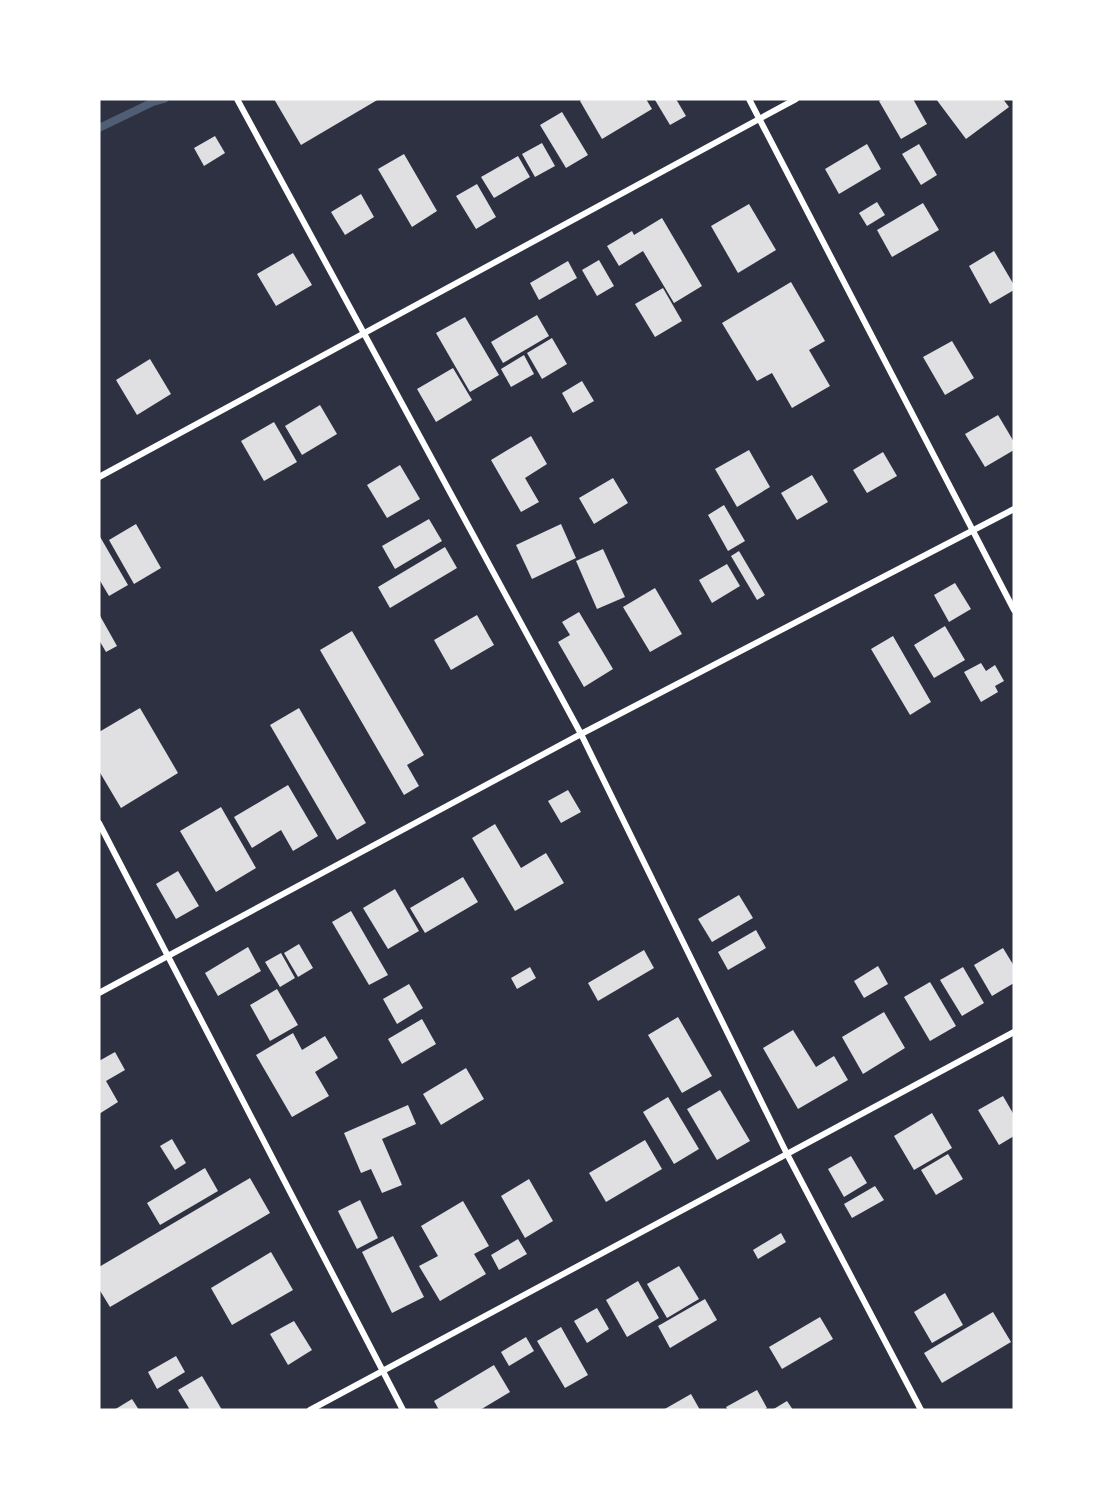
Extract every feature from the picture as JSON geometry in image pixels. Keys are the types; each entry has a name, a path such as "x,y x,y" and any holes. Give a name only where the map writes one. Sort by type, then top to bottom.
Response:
{"street":[{"path":"237,99 581,734 787,1154 921,1410"},
{"path":"749,99 1014,610"},
{"path":"99,477 796,99"},
{"path":"99,993 581,734 1014,509"},
{"path":"99,823 403,1410"},
{"path":"310,1410 1014,1032"}],"building":[{"path":"274,99 379,99 301,145"},
{"path":"583,99 646,99 652,109 602,139 580,101"},
{"path":"676,99 686,116 670,125 655,100"},
{"path":"913,99 927,124 901,139 879,101"},
{"path":"936,99 1003,99 1009,107 966,139"},
{"path":"562,112 588,155 566,168 540,125"},
{"path":"215,136 225,153 204,166 194,148"},
{"path":"542,143 555,166 535,177 522,154"},
{"path":"867,144 881,169 839,194 825,169"},
{"path":"919,144 937,175 921,185 902,154"},
{"path":"404,154 437,211 412,227 378,169"},
{"path":"518,156 530,177 494,198 481,177"},
{"path":"477,184 496,217 476,229 456,196"},
{"path":"361,194 374,217 345,235 331,212"},
{"path":"877,202 885,215 867,226 859,213"},
{"path":"923,203 939,230 892,257 877,230"},
{"path":"749,204 776,250 738,273 711,226"},
{"path":"662,218 702,286 674,303 643,251 619,266 607,246 632,231 634,235"},
{"path":"994,251 1014,285 1014,290 990,304 969,266"},
{"path":"293,253 312,285 276,306 257,274"},
{"path":"599,260 614,286 597,296 582,270"},
{"path":"568,261 577,278 539,300 530,283"},
{"path":"791,282 825,341 809,350 830,386 792,408 772,373 757,381 722,323"},
{"path":"663,288 682,321 655,337 635,304"},
{"path":"537,315 549,336 503,363 491,342"},
{"path":"465,317 499,375 470,392 436,333"},
{"path":"552,338 567,364 542,379 527,353"},
{"path":"952,341 974,378 945,395 923,357"},
{"path":"524,355 534,374 511,387 501,369"},
{"path":"150,359 171,394 137,415 116,380"},
{"path":"453,368 472,400 436,422 417,389"},
{"path":"582,381 594,401 573,413 562,393"},
{"path":"320,405 337,434 302,455 285,426"},
{"path":"998,415 1014,442 1014,450 985,467 965,434"},
{"path":"274,422 297,462 264,481 241,441"},
{"path":"531,436 547,464 525,478 539,502 521,512 491,460"},
{"path":"749,450 770,487 737,507 715,469"},
{"path":"883,452 897,476 867,493 853,470"},
{"path":"400,465 420,499 387,518 367,485"},
{"path":"812,475 828,502 797,520 781,493"},
{"path":"613,478 628,503 594,524 579,498"},
{"path":"724,505 745,541 728,551 708,515"},
{"path":"429,519 442,541 395,569 382,546"},
{"path":"136,524 161,568 134,584 109,540"},
{"path":"561,524 576,558 532,579 516,545"},
{"path":"99,535 128,585 109,596 99,579"},
{"path":"445,547 457,568 390,608 378,587"},
{"path":"603,549 625,597 597,609 576,561"},
{"path":"739,551 765,595 757,600 731,556"},
{"path":"727,564 740,586 712,603 699,580"},
{"path":"955,583 971,609 949,622 934,595"},
{"path":"655,588 682,634 650,652 623,607"},
{"path":"579,612 613,669 584,687 558,642 570,635 562,622"},
{"path":"99,614 117,646 106,652 99,640"},
{"path":"477,615 494,645 451,670 434,640"},
{"path":"945,626 965,660 934,678 914,645"},
{"path":"352,631 424,755 407,765 419,786 404,795 320,650"},
{"path":"893,636 931,702 910,715 871,649"},
{"path":"981,663 986,671 995,665 1004,681 995,686 998,692 981,702 964,672"},
{"path":"140,708 178,773 121,808 99,771 99,732"},
{"path":"299,708 366,823 337,840 270,725"},
{"path":"288,785 318,836 293,851 281,830 252,848 234,817"},
{"path":"568,790 581,812 561,823 548,801"},
{"path":"221,807 256,868 216,892 180,831"},
{"path":"495,824 521,868 546,853 564,883 515,911 472,838"},
{"path":"178,871 199,906 176,919 156,884"},
{"path":"463,877 478,902 425,933 410,908"},
{"path":"395,889 419,931 388,949 363,908"},
{"path":"739,895 753,918 712,942 698,919"},
{"path":"351,911 388,975 369,985 332,922"},
{"path":"756,930 766,948 728,970 718,952"},
{"path":"299,944 313,968 298,977 284,953"},
{"path":"248,947 261,971 218,996 205,973"},
{"path":"1003,948 1014,966 1014,983 992,996 974,965"},
{"path":"644,950 654,968 598,1001 588,983"},
{"path":"281,953 295,978 280,987 265,962"},
{"path":"878,966 888,984 864,998 854,981"},
{"path":"530,967 536,978 517,989 511,978"},
{"path":"963,967 984,1003 962,1016 940,980"},
{"path":"930,982 956,1026 930,1041 904,997"},
{"path":"409,984 423,1008 397,1024 383,999"},
{"path":"277,989 298,1025 270,1041 250,1005"},
{"path":"884,1012 905,1048 863,1074 842,1037"},
{"path":"678,1017 712,1076 682,1093 648,1035"},
{"path":"422,1019 436,1044 402,1064 388,1039"},
{"path":"793,1030 816,1067 834,1056 848,1080 798,1109 763,1048"},
{"path":"293,1033 302,1050 325,1036 338,1058 315,1072 329,1096 292,1117 256,1055"},
{"path":"115,1052 125,1070 106,1081 118,1102 99,1114 99,1061"},
{"path":"466,1068 484,1099 441,1125 423,1094"},
{"path":"720,1090 750,1141 717,1160 687,1109"},
{"path":"1003,1096 1014,1115 1014,1136 999,1145 978,1110"},
{"path":"668,1097 699,1149 674,1164 643,1112"},
{"path":"408,1105 416,1124 382,1139 402,1185 382,1193 371,1169 361,1173 344,1133"},
{"path":"932,1113 952,1148 914,1170 894,1136"},
{"path":"172,1139 186,1163 175,1170 160,1146"},
{"path":"645,1140 662,1169 606,1202 589,1173"},
{"path":"948,1154 963,1179 936,1195 921,1170"},
{"path":"851,1156 867,1183 844,1197 828,1169"},
{"path":"205,1168 218,1191 160,1225 147,1203"},
{"path":"250,1178 270,1213 110,1307 99,1289 99,1267"},
{"path":"529,1179 553,1221 525,1238 501,1196"},
{"path":"875,1186 884,1200 852,1218 844,1204"},
{"path":"360,1200 378,1238 357,1249 338,1211"},
{"path":"463,1201 489,1246 474,1254 486,1274 440,1301 419,1266 438,1256 421,1226"},
{"path":"781,1233 786,1242 758,1259 753,1250"},
{"path":"393,1236 424,1297 392,1313 362,1252"},
{"path":"518,1239 527,1254 499,1270 491,1255"},
{"path":"271,1252 293,1290 232,1325 211,1288"},
{"path":"679,1266 699,1299 667,1318 647,1284"},
{"path":"638,1281 659,1318 627,1337 606,1300"},
{"path":"945,1293 963,1325 932,1343 914,1312"},
{"path":"705,1299 717,1320 670,1348 658,1326"},
{"path":"597,1308 609,1329 587,1343 574,1321"},
{"path":"993,1312 1011,1342 942,1383 924,1353"},
{"path":"820,1317 833,1339 782,1369 769,1347"},
{"path":"294,1321 312,1350 288,1365 270,1334"},
{"path":"561,1327 588,1375 565,1388 537,1341"},
{"path":"526,1337 534,1351 509,1366 501,1352"},
{"path":"176,1356 185,1372 157,1389 148,1372"},
{"path":"494,1365 510,1392 480,1410 439,1410 434,1401"},
{"path":"202,1376 222,1410 190,1410 178,1390"},
{"path":"757,1390 767,1408 728,1410 726,1407"},
{"path":"691,1394 700,1410 663,1410"},
{"path":"132,1399 139,1410 114,1410"},
{"path":"787,1401 793,1410 772,1410"}],"waterway":[{"path":"99,128 164,99"}]}
